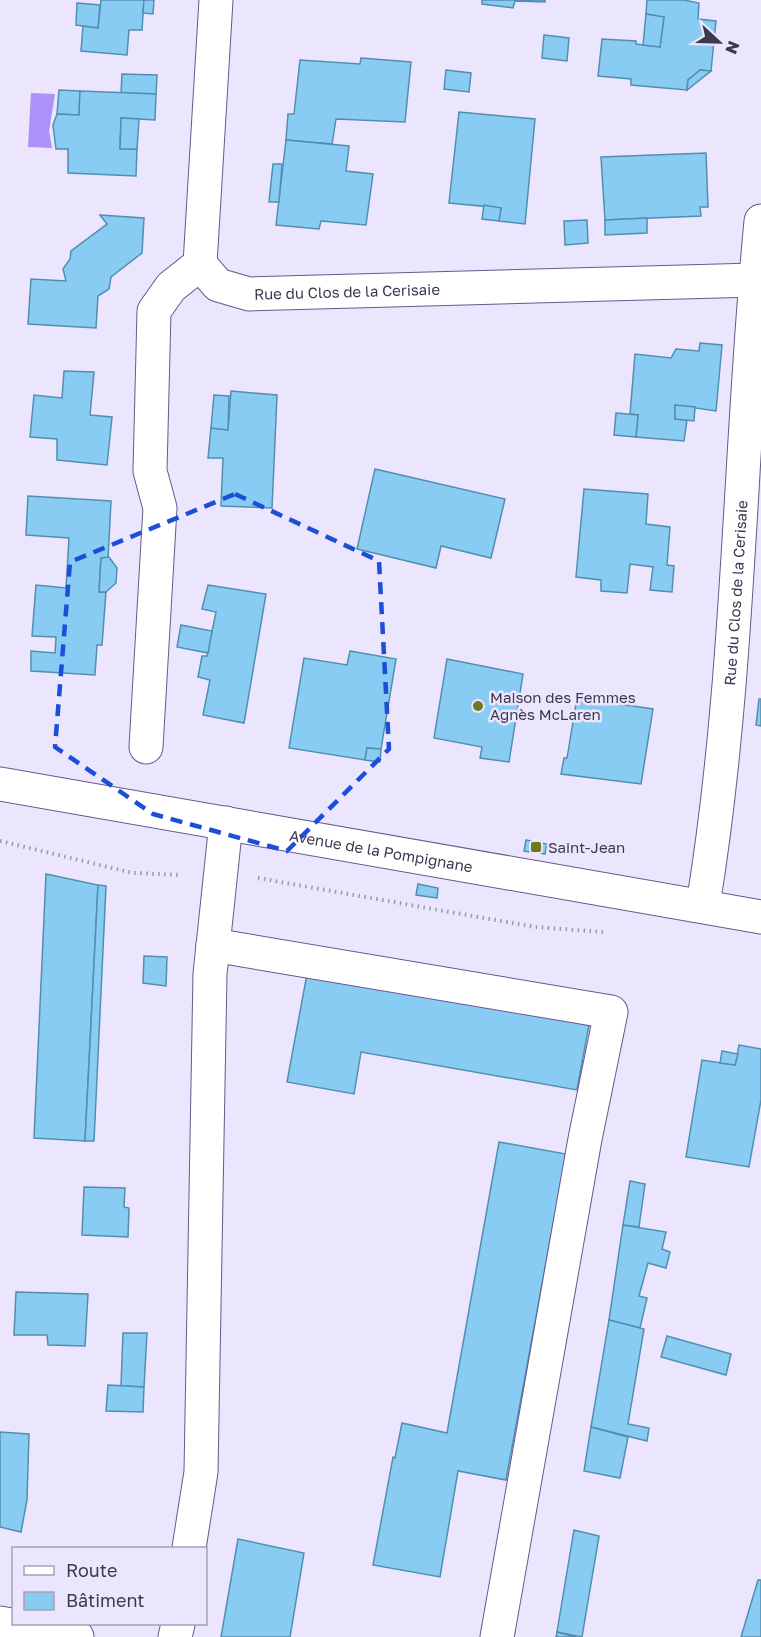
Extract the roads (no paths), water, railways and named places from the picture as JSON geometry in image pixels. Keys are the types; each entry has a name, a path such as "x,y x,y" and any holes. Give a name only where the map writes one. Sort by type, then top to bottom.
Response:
{"street":[{"path":"146,747 160,508 150,471 154,311 171,287 200,264 216,0"},
{"name":"Rue du Clos de la Cerisaie","path":"703,905 711,856 729,671 761,221"},
{"name":"Rue du Clos de la Cerisaie","path":"200,264 218,285 249,294 755,280"},
{"name":"Avenue de la Pompignane","path":"0,784 703,905 761,917"},
{"path":"189,1547 201,1472 213,945 226,824"},
{"path":"213,945 610,1012 582,1151 497,1637"},
{"path":"0,1623 77,1637"}],"place":[{"name":"Maison des Femmes Agnès McLaren","path":"478,706"},
{"name":"Saint-Jean","path":"536,847"}]}
